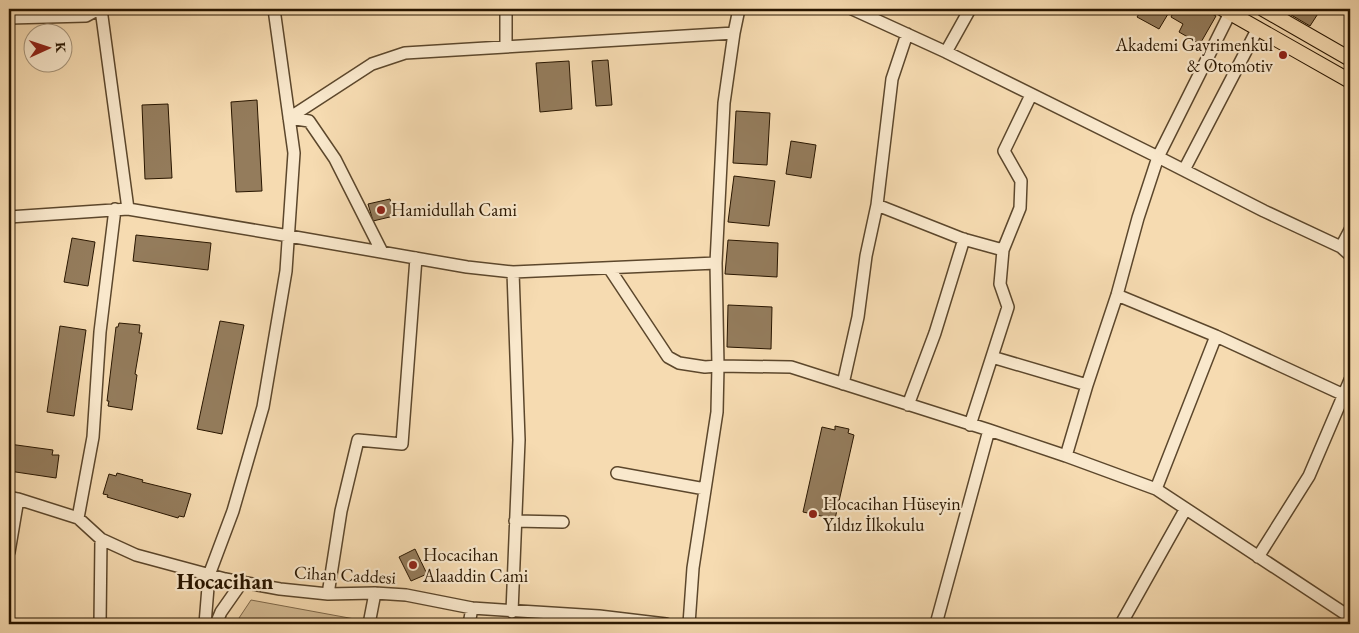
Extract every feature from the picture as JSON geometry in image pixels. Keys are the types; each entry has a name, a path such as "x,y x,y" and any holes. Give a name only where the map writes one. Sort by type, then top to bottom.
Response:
{"main road":[{"path":"1263,9 1350,59"},
{"path":"1227,11 1350,81"}],"street":[{"path":"9,18 86,16 100,9 128,209"},
{"path":"205,624 209,574 233,511 263,406 286,271 294,153 274,9"},
{"path":"506,9 506,46"},
{"path":"689,624 693,568 716,412 718,366 716,263 724,103 739,9"},
{"path":"852,9 946,52 1264,211 1341,247 1350,255"},
{"path":"946,52 970,9"},
{"path":"1066,456 1158,157 1227,11"},
{"path":"1184,170 1258,28"},
{"path":"289,118 372,64 405,53 734,33"},
{"path":"844,384 858,317 866,256 877,205 892,79 907,34"},
{"path":"970,425 1008,307 1000,284 1003,250 1020,208 1021,181 1004,151 1031,95"},
{"path":"289,118 309,122 335,159 382,252"},
{"path":"877,205 964,239 1003,250"},
{"path":"78,518 93,436 100,332 115,209"},
{"path":"9,217 128,209 467,268 513,272 716,263"},
{"path":"1341,247 1350,230"},
{"path":"908,405 935,333 964,239"},
{"path":"328,594 341,511 358,440 402,444 416,258"},
{"path":"609,268 668,357 679,363 706,367 791,367 989,430 1066,456 1156,490 1350,618"},
{"path":"512,612 519,440 513,272"},
{"path":"1117,295 1216,336 1344,395"},
{"path":"1156,490 1216,336"},
{"path":"992,357 1087,385"},
{"path":"1258,557 1309,476 1350,380"},
{"path":"936,624 989,430"},
{"path":"617,473 705,489"},
{"path":"9,552 13,498"},
{"name":"Cihan Caddesi","path":"13,498 78,518 101,539 136,555 242,582 280,589 328,594 375,593 406,595 472,608 599,616 666,624"},
{"path":"1121,624 1185,510"},
{"path":"516,521 563,522"},
{"path":"100,624 101,539"},
{"path":"216,624 221,612 242,582"},
{"path":"369,624 375,593"},
{"path":"469,624 472,608"}],"shaded area":[{"path":"251,600 360,620 360,624 235,624"}],"building":[{"path":"661,9 716,9 716,12"},
{"path":"1142,9 1171,9 1159,29 1137,17"},
{"path":"1175,9 1203,9 1216,16 1200,44 1179,32 1183,24 1171,17"},
{"path":"1281,9 1321,9 1310,26"},
{"path":"608,60 612,105 596,106 592,61"},
{"path":"569,61 572,109 540,112 536,63"},
{"path":"257,100 262,191 236,192 231,102"},
{"path":"168,104 172,178 145,179 142,105"},
{"path":"736,111 770,113 767,165 733,163"},
{"path":"791,141 816,145 811,178 786,174"},
{"path":"734,176 775,181 769,226 728,222"},
{"name":"Hamidullah Cami","path":"390,199 394,216 373,221 368,204"},
{"path":"136,235 211,243 208,270 133,261"},
{"path":"72,238 95,242 88,286 64,282"},
{"path":"728,240 778,243 777,277 725,274"},
{"path":"728,305 772,307 771,349 727,347"},
{"path":"220,321 244,325 222,434 197,429"},
{"path":"119,323 140,325 139,333 142,333 135,374 137,375 132,410 108,406 109,401 107,401 116,327 118,327"},
{"path":"60,326 86,330 74,416 47,412"},
{"path":"835,426 849,429 848,433 854,435 835,519 803,512 822,427 835,430"},
{"path":"9,444 53,450 52,455 59,455 56,478 9,471"},
{"path":"117,473 143,480 142,482 191,494 184,517 179,516 178,518 107,497 108,495 103,494 109,474 116,476"},
{"name":"Hocacihan Alaaddin Cami","path":"415,549 427,574 411,581 399,557"}],"place":[{"name":"Akademi Gayrimenkul & Otomotiv","path":"1283,55"},
{"name":"Hamidullah Cami","path":"381,210"},
{"name":"Hocacihan Hüseyin Yıldız İlkokulu","path":"813,514"},
{"name":"Hocacihan Alaaddin Cami","path":"413,565"}],"district":[{"name":"Hocacihan","path":"225,581"}]}
